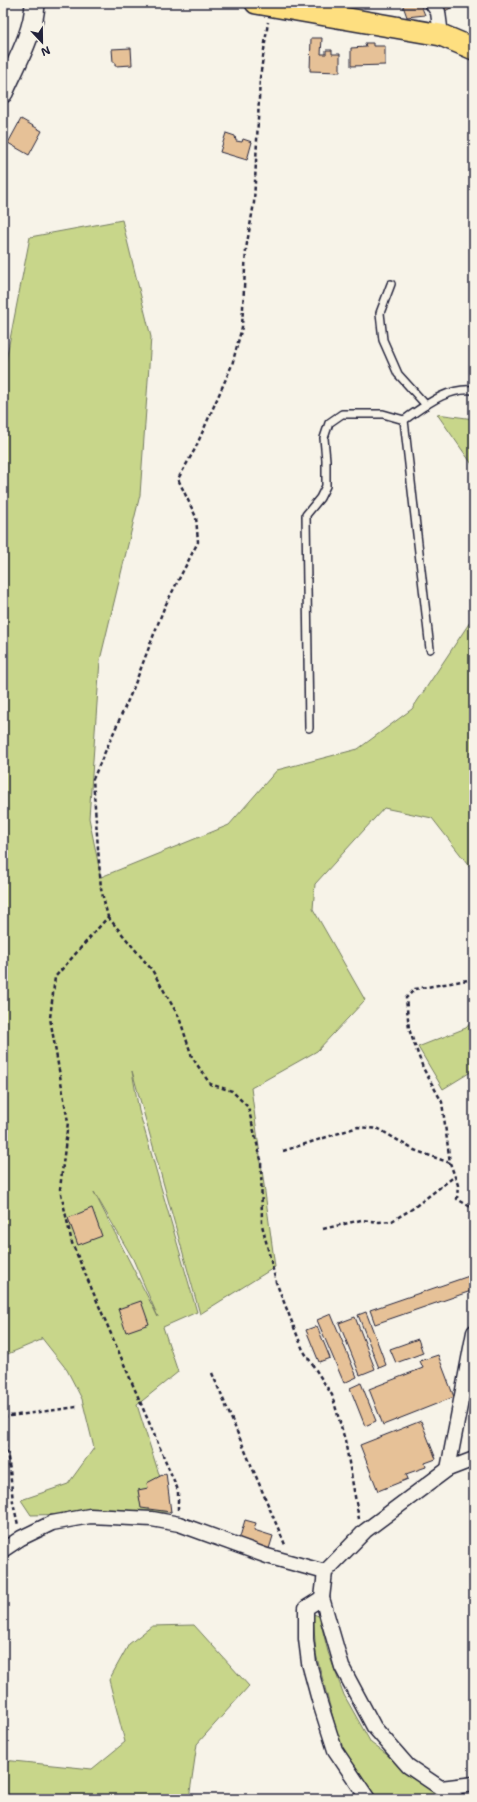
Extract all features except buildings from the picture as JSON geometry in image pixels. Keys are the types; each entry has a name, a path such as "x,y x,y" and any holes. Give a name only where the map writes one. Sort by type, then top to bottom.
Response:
{"main road":[{"path":"273,5 441,34 474,49"}],"street":[{"path":"3,93 24,45 34,15 35,3"},
{"path":"432,3 438,12 441,34"},
{"path":"448,1469 474,1332"},
{"path":"457,1799 408,1766 374,1727 342,1666 322,1598 325,1572 361,1535 448,1469 474,1459"},
{"path":"3,1550 21,1538 52,1523 90,1516 152,1520 179,1524 267,1556 325,1572"},
{"path":"322,1598 306,1608 306,1639 309,1663 335,1750 368,1799"},
{"path":"441,1788 474,1784"}],"lane":[{"path":"391,284 380,313 383,340 398,374 426,406"},
{"path":"309,728 306,515 320,498 326,486 324,438 329,423 342,414 383,414 404,420 444,394 462,389 474,390"},
{"path":"404,420 430,649"}],"path":[{"path":"273,5 260,78 254,203 246,249 242,327 232,365 195,449 178,479 196,517 198,542 164,608 134,689 93,779 101,889 108,917 152,970 179,1017 192,1057 210,1084 232,1091 248,1107 261,1160 262,1225 276,1282 303,1350 332,1395 345,1440 361,1535"},
{"path":"108,917 54,976 50,1018 68,1122 60,1189 72,1243 178,1490 179,1524"},
{"path":"474,979 415,990 406,998 409,1030 422,1068 442,1102 450,1163 458,1185 457,1199 474,1209"},
{"path":"282,1151 358,1127 379,1129 414,1150 450,1163"},
{"path":"323,1229 361,1220 379,1222 392,1221 412,1209 455,1176"},
{"path":"212,1373 293,1564"},
{"path":"3,1417 78,1407"},
{"path":"3,1430 10,1470 13,1502 21,1538"}],"green space":[{"path":"122,220 151,337 140,495 100,660 89,818 101,877 229,825 277,770 358,749 412,709 474,616 474,872 432,818 384,808 315,884 313,909 365,1000 317,1051 251,1088 275,1267 200,1314 132,1071 139,1111 197,1312 163,1327 178,1372 137,1405 171,1512 31,1515 21,1500 68,1484 94,1448 82,1399 67,1370 41,1337 41,1340 3,1356 3,375 30,237","holes":["94,1192 133,1259 158,1317"]},
{"path":"437,414 474,419 474,467"},
{"path":"474,1019 474,1070 443,1089 418,1047 466,1028"},
{"path":"313,1614 319,1616 328,1652 344,1695 371,1743 447,1799 374,1799 340,1744 316,1654"},
{"path":"194,1625 249,1686 197,1744 190,1792 191,1799 3,1799 3,1760 92,1769 125,1742 109,1680 129,1644 152,1626"}]}
